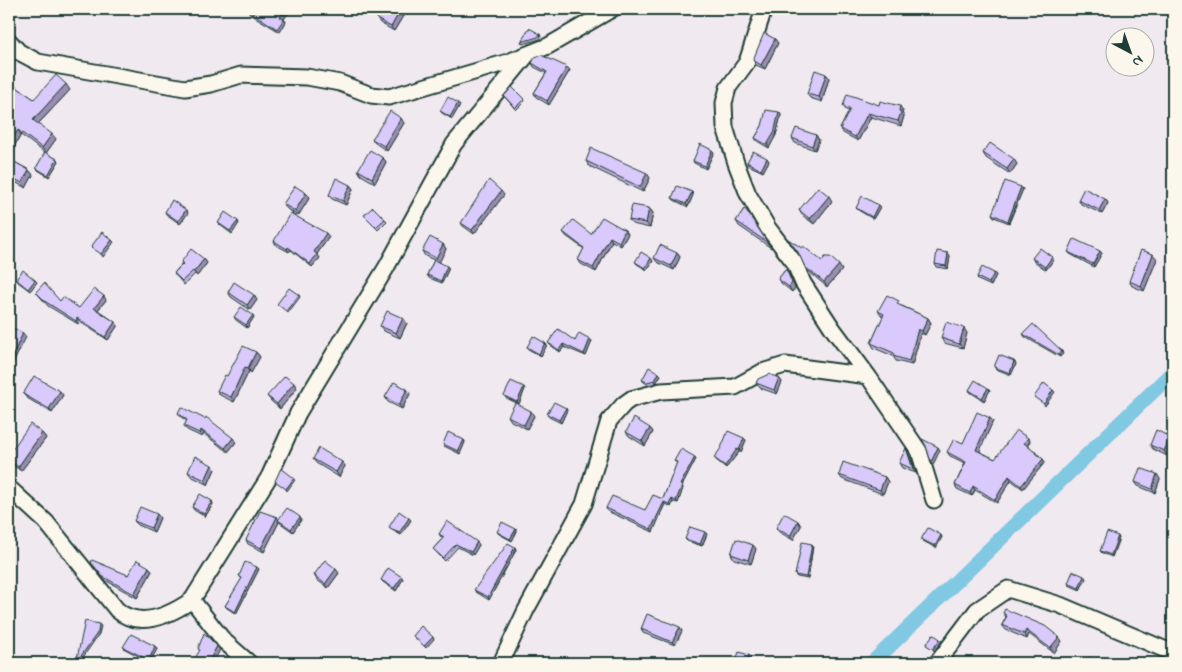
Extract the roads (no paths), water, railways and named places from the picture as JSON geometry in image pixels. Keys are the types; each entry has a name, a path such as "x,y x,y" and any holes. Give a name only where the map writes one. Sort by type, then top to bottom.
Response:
{"street":[{"path":"9,41 19,52 38,62 185,88 211,84 241,75 307,77 340,82 371,95 389,97 526,55 548,46 612,9"},
{"path":"764,9 747,62 728,88 724,103 725,127 736,163 748,194 768,228 794,262 803,283 833,329 868,376 919,451 934,500"},
{"path":"9,488 46,522 117,610 127,619 140,621 158,617 178,610 192,600 269,477 298,413 386,268 454,144 526,55"},
{"path":"502,663 526,610 584,504 609,421 624,404 631,399 661,391 735,387 762,372 785,365 868,376"},
{"path":"936,663 977,610 1008,589 1060,606 1173,653"},
{"path":"192,600 224,641 250,663"}],"waterway":[{"path":"872,663 1173,372"}]}
